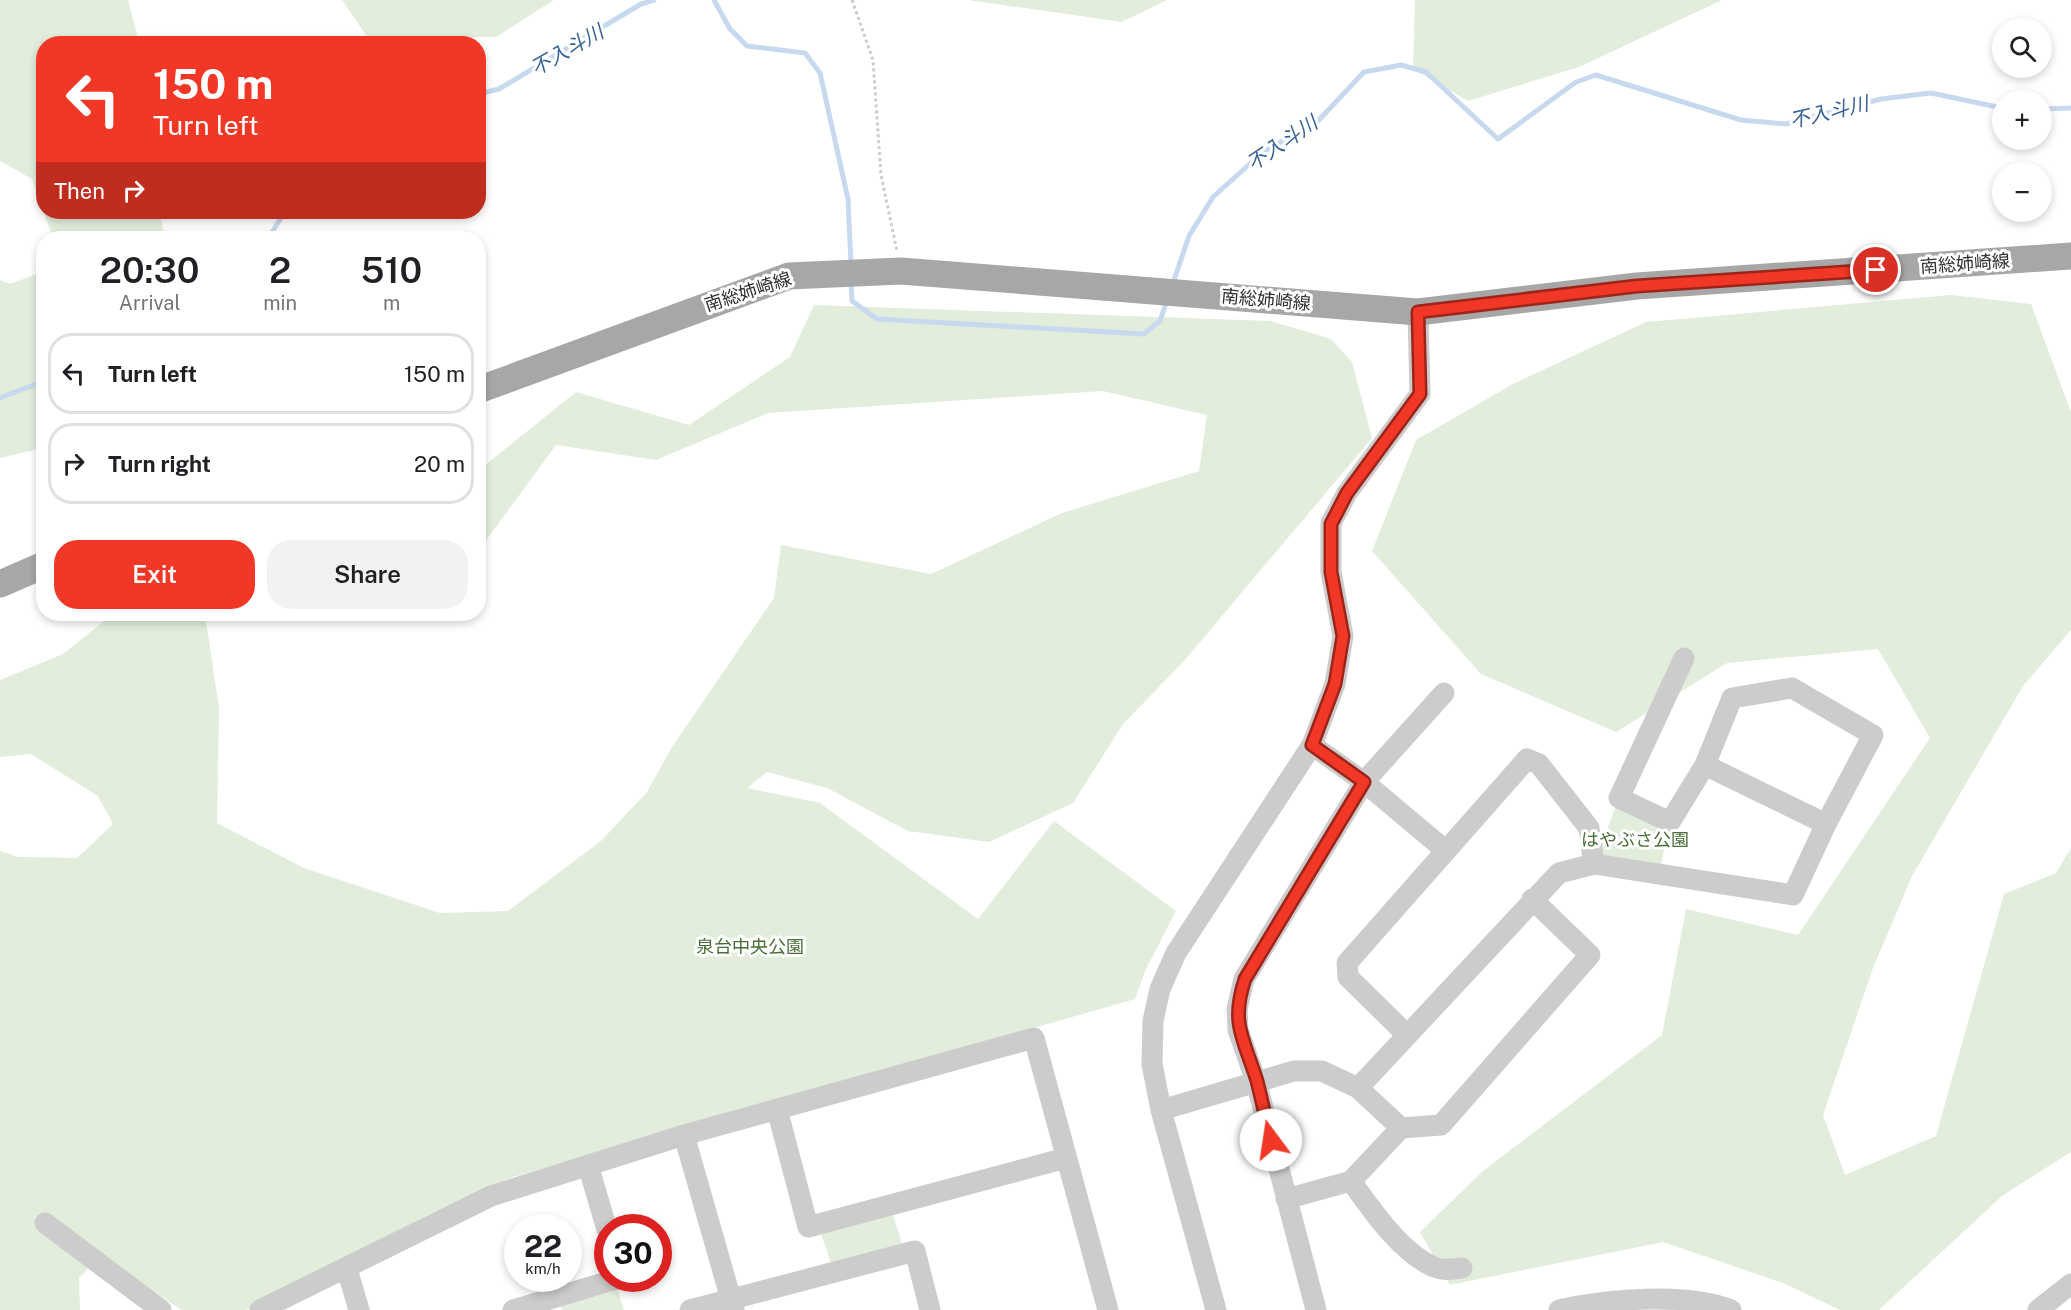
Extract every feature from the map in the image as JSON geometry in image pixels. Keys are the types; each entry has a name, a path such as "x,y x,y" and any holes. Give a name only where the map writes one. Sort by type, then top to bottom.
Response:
{"main road":[{"name":"南総姉崎線","path":"486,387 789,276 901,271 1418,312 1637,286 2070,261"},
{"path":"0,584 36,568"}],"street":[{"path":"1216,1310 1161,1110 1152,1064 1153,1021 1160,989 1176,953 1312,745 1335,684 1343,636 1331,572 1331,524 1347,493 1420,394 1418,312"},
{"path":"1358,1088 1558,873 1594,864 1793,895 1826,824 1873,735 1792,688 1732,698 1705,765 1670,822 1619,798 1684,658"},
{"path":"1316,1310 1256,1081 1238,1030 1237,1009 1245,979 1364,782 1444,693"},
{"path":"1312,745 1364,782 1445,850"},
{"path":"1407,1035 1348,977 1347,963 1527,759 1539,764 1589,828 1594,864"},
{"path":"1705,765 1826,824"},
{"path":"1286,1199 1351,1181 1401,1128 1441,1125 1590,955 1533,899"},
{"path":"260,1310 491,1196 684,1135 1034,1038 1108,1310"},
{"path":"1161,1110 1294,1071 1322,1071 1358,1088 1401,1128"},
{"path":"777,1109 808,1227 1066,1158"},
{"path":"684,1135 733,1304"},
{"path":"588,1165 602,1214"},
{"path":"1351,1181 1383,1224 1404,1245 1434,1267 1447,1270 1462,1268"},
{"path":"45,1223 160,1310"},
{"path":"690,1310 733,1304 915,1251 930,1310"},
{"path":"347,1269 359,1310"},
{"path":"2038,1310 2071,1284"},
{"path":"513,1310 594,1286"},
{"path":"1561,1310 1651,1299 1714,1303 1731,1310"}],"path":[{"path":"852,0 873,60 881,175 901,271"}],"green space":[{"path":"0,0 128,0 137,36 36,36 36,190 32,179 0,161"},
{"path":"342,0 554,0 496,37 367,36"},
{"path":"968,0 1167,0 1122,22"},
{"path":"1415,0 1722,0 1579,67 1468,101 1413,69"},
{"path":"46,219 161,219 163,231 51,231"},
{"path":"36,274 36,450 0,458 0,280 10,284"},
{"path":"1951,295 2031,304 2071,412 2071,630 2023,686 1912,876 1873,968 1823,1115 1845,1175 1936,1136 2004,894 2056,873 2071,848 2071,1152 2002,1196 1879,1310 1840,1310 1783,1283 1663,1242 1450,1285 1420,1232 1484,1170 1662,1035 1686,909 1798,935 1930,738 1878,649 1727,663 1616,732 1481,674 1372,551 1416,440 1513,384 1646,322"},
{"name":"泉台中央公園","path":"814,305 1271,321 1331,339 1352,362 1372,438 1184,661 1123,724 1073,803 989,842 908,831 827,788 767,772 747,788 820,803 978,919 1054,821 1176,911 1145,971 1135,999 513,1177 430,1214 246,1310 182,1310 100,1256 79,1278 80,1310 0,1310 0,851 18,857 77,858 113,824 98,796 31,754 0,757 0,680 63,654 104,621 206,621 219,708 217,823 304,868 440,913 508,911 602,840 647,792 672,747 774,598 781,545 931,574 1062,513 1199,471 1207,415 1103,391 768,413 656,460 556,445 486,540 486,464 576,392 689,425 790,357"},
{"name":"はやぶさ公園","path":"1619,798 1670,822 1659,875 1594,864"},
{"path":"893,1215 902,1244 831,1263 821,1234"},
{"path":"611,1292 619,1292 624,1310 562,1310 561,1306"}],"waterway":[{"name":"不入斗川","path":"486,92 499,89 641,4 654,0"},
{"name":"不入斗川","path":"714,0 730,29 747,46 805,53 820,73 848,199 851,264"},
{"name":"不入斗川","path":"1172,286 1189,236 1213,197 1263,152 1318,121 1364,72 1401,65 1426,72 1498,139 1576,82 1596,75 1741,120 1786,124 1881,99 1931,93 1992,106"},
{"name":"不入斗川","path":"2052,109 2071,108"},
{"name":"不入斗川","path":"273,231 280,219"},
{"name":"不入斗川","path":"851,280 852,301 877,319 1144,334 1160,321 1167,300"},
{"name":"不入斗川","path":"0,398 36,384"}],"route":[{"path":"1271,1140 1256,1081 1238,1030 1237,1009 1240,992 1245,979 1364,782 1312,745 1335,684 1343,636 1331,572 1331,524 1347,493 1420,394 1418,312 1637,286 1876,270"}]}
